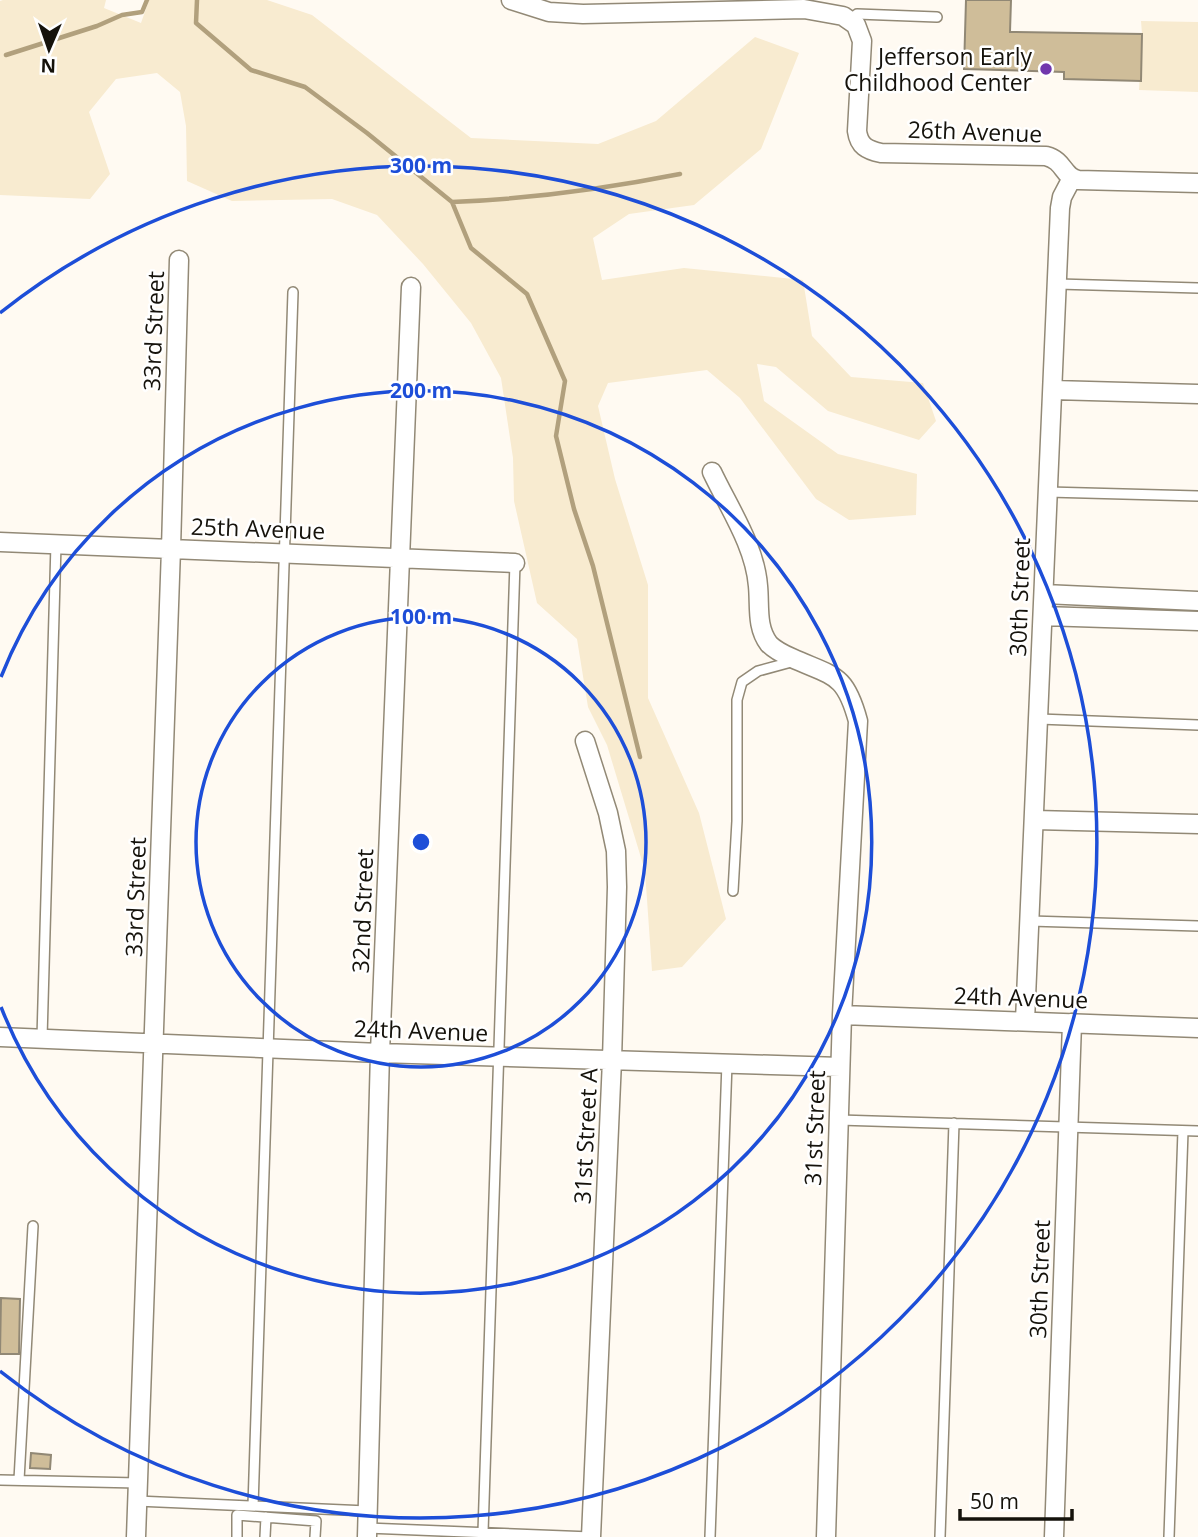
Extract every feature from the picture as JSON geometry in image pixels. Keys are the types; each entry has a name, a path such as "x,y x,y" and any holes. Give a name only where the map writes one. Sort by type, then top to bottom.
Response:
{"street":[{"path":"511,0 549,12 694,13 734,4 819,10 850,20"},
{"name":"26th Avenue","path":"850,20 856,25 862,41 857,131 858,139 866,149 884,153 1046,156 1060,161 1072,178"},
{"path":"1072,178 1198,183"},
{"name":"30th Street","path":"1025,1021 1060,208 1062,197 1072,178"},
{"name":"33rd Street","path":"136,1537 172,549 179,260"},
{"name":"32nd Street","path":"367,1525 380,1054 411,287"},
{"path":"1053,390 1198,394"},
{"path":"712,471 754,560 759,623 770,644 797,660"},
{"name":"25th Avenue","path":"0,542 514,563"},
{"path":"1044,594 1198,601"},
{"path":"1043,616 1198,621"},
{"name":"31st Street","path":"797,660 841,682 851,695 858,721 842,1015 826,1537"},
{"name":"31st Street A","path":"585,741 602,792 616,851 617,887 591,1537"},
{"path":"1035,820 1198,824"},
{"name":"24th Avenue","path":"842,1015 1198,1028"},
{"name":"30th Street","path":"1054,1537 1072,1023"},
{"name":"24th Avenue","path":"0,1037 380,1054 727,1062 840,1068"}],"lane":[{"path":"850,20 857,14 937,17"},
{"path":"1058,284 1198,288"},
{"path":"253,1506 293,292"},
{"path":"1048,492 1198,496"},
{"path":"42,1038 56,544"},
{"path":"483,1532 514,563"},
{"path":"733,891 737,821 737,700 742,682 758,671 797,660"},
{"path":"1039,719 1198,724"},
{"path":"1030,920 1198,926"},
{"path":"710,1537 727,1062"},
{"path":"839,1119 1198,1131"},
{"path":"940,1537 954,1123"},
{"path":"1169,1537 1183,1130"},
{"path":"19,1480 33,1226"},
{"path":"0,1480 138,1483"},
{"path":"137,1501 253,1506 367,1525 498,1535 591,1537"},
{"path":"237,1537 237,1515 316,1521 315,1537"},
{"path":"265,1537 266,1517"}],"shaded area":[{"path":"106,0 104,8 141,23 149,0 267,0 312,15 471,138 598,144 656,121 755,37 799,53 761,149 694,205 629,214 593,238 602,280 684,268 803,280 812,336 851,377 923,383 936,421 919,440 828,411 776,367 757,364 764,401 838,454 917,474 916,515 849,520 816,499 740,398 707,370 608,383 598,406 615,479 648,585 648,698 699,813 726,919 682,967 652,971 645,871 607,745 588,707 577,639 537,603 514,501 513,458 501,378 471,323 423,264 377,215 332,199 232,201 187,181 186,126 180,92 157,73 116,79 89,112 110,174 90,199 0,195 0,1"},
{"path":"1141,21 1198,22 1198,92 1139,90"}],"building":[{"path":"966,0 1011,0 1010,32 1142,34 1141,81 1064,79 1064,72 964,69"},
{"path":"1,1298 20,1299 19,1354 0,1354"},
{"path":"31,1453 51,1455 50,1469 30,1468"}],"waterway":[{"path":"6,55 97,26 122,15 142,12 147,0"},
{"path":"197,0 196,23 251,70 305,87 452,202 471,248 527,294 565,381 556,436 574,509 593,566 640,757"},
{"path":"452,202 566,192 680,174"}],"place":[{"name":"Jefferson Early Childhood Center","path":"1046,69"}]}
